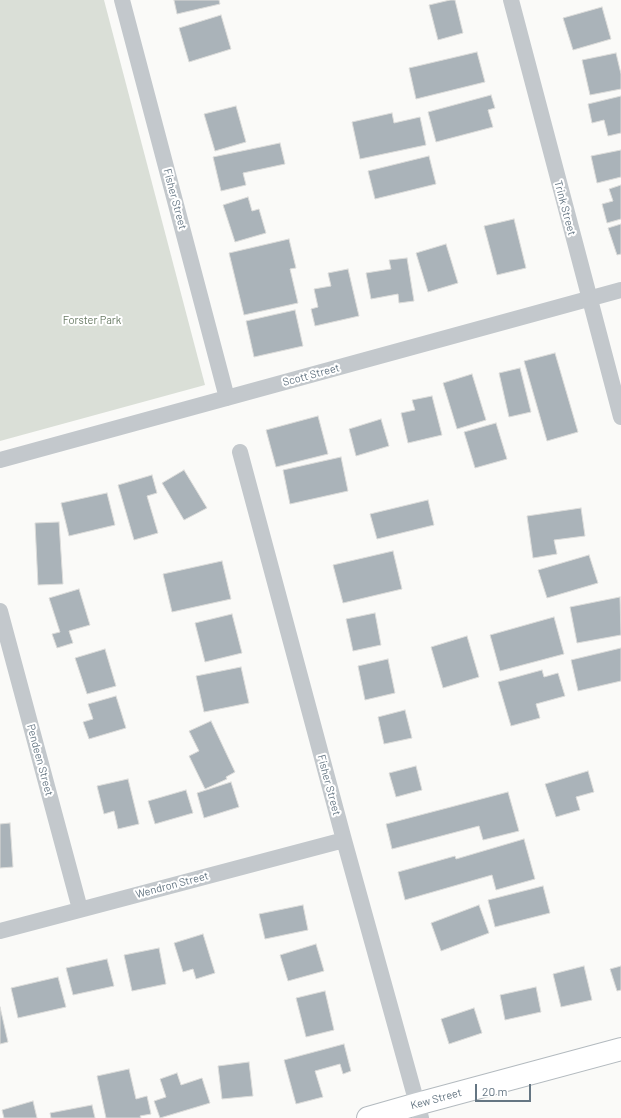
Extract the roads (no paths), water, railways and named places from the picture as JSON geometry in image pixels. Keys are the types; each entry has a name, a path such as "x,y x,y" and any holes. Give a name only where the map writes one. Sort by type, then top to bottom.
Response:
{"street":[{"name":"Fisher Street","path":"122,0 227,398"},
{"name":"Trink Street","path":"511,0 621,417"},
{"name":"Scott Street","path":"0,460 621,290"},
{"name":"Fisher Street","path":"240,452 344,840 419,1111"},
{"name":"Pendeen Street","path":"0,611 80,909"},
{"name":"Wendron Street","path":"0,931 344,840"},
{"name":"Kew Street","path":"368,1118 419,1111 621,1049"}],"park label":[{"name":"Forster Park","path":"92,320"}]}
